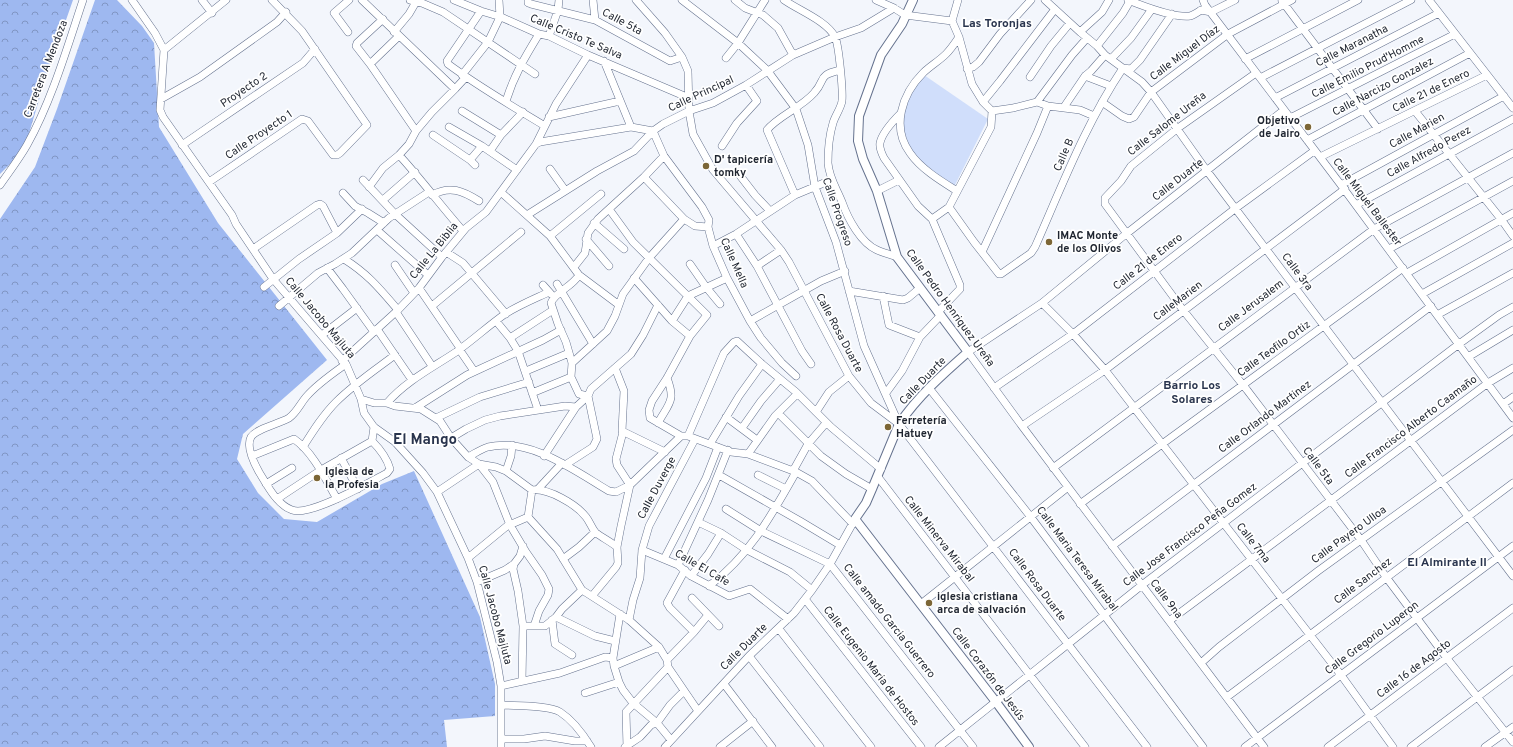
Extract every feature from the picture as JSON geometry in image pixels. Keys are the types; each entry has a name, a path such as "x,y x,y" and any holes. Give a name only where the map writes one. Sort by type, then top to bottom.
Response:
{"street":[{"name":"Carretera A Mendoza","path":"0,185 27,144 40,120 83,0"},
{"path":"132,0 155,33 164,50 212,13 226,0"},
{"path":"202,0 212,13"},
{"path":"272,0 286,12 315,49"},
{"path":"348,0 334,13 348,32"},
{"path":"362,0 456,89"},
{"name":"Calle Cristo Te Salva","path":"455,0 539,34 549,36 588,55 688,98"},
{"path":"369,187 383,168 399,155 409,144 416,131 432,112 456,89 488,42 500,17 499,0"},
{"name":"Calle 5ta","path":"528,0 528,3 531,4 595,20 670,61 682,57"},
{"path":"549,36 558,10 559,0"},
{"path":"593,0 595,20"},
{"name":"Calle Rosa Duarte","path":"636,0 665,33 682,57 688,71 689,111 694,134 713,170 781,250 789,262 849,376 871,403 900,424 1147,747"},
{"name":"Calle Progreso","path":"682,0 738,43 767,70 796,109 808,145 815,187 836,242 845,271 864,346 900,424"},
{"path":"735,0 745,8 764,15 778,28 793,55"},
{"path":"726,58 738,43 756,12 765,0"},
{"path":"784,0 793,7 818,19 835,37 840,70 842,101 833,123 829,145 828,164 831,180 840,196 847,218 861,237 876,250 898,257"},
{"path":"876,0 905,15 952,21"},
{"path":"958,0 952,21 959,37 972,84 983,102 992,110 1013,108 1037,102 1048,106 1080,110 1094,116"},
{"path":"967,69 973,67 979,62 1000,34 1031,0"},
{"name":"Calle 3ra","path":"1045,0 1108,57 1142,82 1151,92 1178,128 1207,171 1513,576"},
{"path":"1080,32 1102,12 1109,0"},
{"path":"1097,46 1123,13 1129,0 1152,9 1172,14 1190,16 1202,10 1211,12 1235,0"},
{"name":"Calle Miguel Ballester","path":"1202,0 1343,187 1513,418"},
{"name":"Calle Miguel Díaz","path":"1102,102 1122,116 1129,119 1134,117 1151,92 1228,34 1283,2 1292,0"},
{"path":"1245,59 1358,0"},
{"name":"Calle Salome Ureña","path":"1105,204 1105,198 1121,181 1131,166 1178,128 1258,76 1318,49 1411,0"},
{"path":"1429,0 1513,108"},
{"path":"370,64 397,34 409,14 413,1 422,3 443,12 535,74"},
{"path":"905,15 910,1"},
{"path":"1283,2 1365,109 1378,129"},
{"name":"Calle Principal","path":"527,215 596,171 634,151 653,131 689,111 713,103 746,85 767,70 793,55 835,37 861,28 894,8"},
{"path":"983,102 1055,9"},
{"path":"1064,107 1085,76 1131,38 1152,9"},
{"path":"481,11 447,61 448,64 485,90 506,101 545,126"},
{"path":"161,99 200,77 222,59 277,22 286,12"},
{"name":"Calle Maranatha","path":"1275,98 1439,13"},
{"path":"1123,68 1131,68 1140,60 1172,14"},
{"name":"Calle Pedro Henriquez Ureña","path":"905,15 902,24 881,55 859,116 858,141 863,159 877,191 898,257 1022,426"},
{"path":"383,19 357,42 356,46 416,131"},
{"path":"1030,77 1051,46 1070,23"},
{"path":"506,101 512,81 520,64 539,34"},
{"name":"Calle Emilio Prud'Homme","path":"1290,118 1456,34"},
{"path":"957,191 934,177 910,153 899,130 905,97 922,74 946,54 959,37"},
{"path":"1037,102 1072,55 1088,38"},
{"name":"Calle Proyecto 1","path":"209,182 302,119 308,121 333,155 340,153 367,125 315,49"},
{"name":"Proyecto 2","path":"182,145 303,63 315,49"},
{"name":"Calle Jacobo Majluta","path":"164,50 160,110 273,279 322,335 344,363 356,385 364,413 374,427 395,442 423,473 437,492 468,558 477,582 502,686 501,747"},
{"name":"Calle Narcizo Gonzalez","path":"1307,140 1470,53"},
{"name":"Calle La Biblia","path":"252,456 249,446 250,439 254,434 288,418 300,407 306,397 344,363 397,311 416,291 463,231 486,212 536,144 556,104 588,55"},
{"path":"604,61 631,128"},
{"name":"Calle B","path":"982,252 999,274 1031,253 1094,116 1123,68"},
{"path":"795,195 767,130 815,93 822,78 830,73 840,70"},
{"name":"Calle 21 de Enero","path":"1320,157 1487,75"},
{"path":"1085,76 1111,86"},
{"path":"722,146 737,123 757,101 746,85"},
{"name":"Calle Marien","path":"1343,187 1434,134 1504,96"},
{"path":"549,117 620,101"},
{"path":"949,207 982,252 1037,134 1048,106"},
{"path":"932,219 949,207 990,127 992,110"},
{"name":"Calle Duarte","path":"665,747 749,656 779,629 812,590 830,564 866,503 900,424 913,405 929,388 968,352 1042,303 1126,234 1284,110"},
{"path":"1415,111 1513,236"},
{"path":"462,112 501,135"},
{"path":"490,151 501,135 523,112"},
{"path":"886,393 902,370 920,337 960,289 960,285 932,219 918,206 880,150 880,142 892,122 901,113"},
{"name":"Calle Alfredo Perez","path":"1356,205 1513,119"},
{"path":"449,127 490,151 517,170"},
{"path":"536,144 540,142 631,128 653,131"},
{"name":"Calle Mella","path":"653,131 664,156 702,207 709,220 708,227 713,246 727,278 750,322 782,363 796,376"},
{"path":"432,134 472,163 482,146"},
{"name":"Calle 21 de Enero","path":"994,388 1073,334 1153,271 1314,150"},
{"name":"Calle Jerusalem","path":"1053,468 1374,229 1513,153"},
{"path":"399,155 463,231"},
{"path":"574,267 586,251 586,239 594,223 644,177 664,156"},
{"path":"550,168 565,190"},
{"path":"383,200 414,172"},
{"path":"738,173 770,211"},
{"path":"644,177 684,219 695,226 708,227"},
{"path":"363,180 395,214 444,254 463,263 506,314"},
{"path":"713,246 736,234 795,195 831,180"},
{"path":"877,191 899,180"},
{"path":"1389,249 1513,182"},
{"name":"CalleMarien","path":"1022,426 1105,370 1266,248 1343,187"},
{"path":"279,306 318,273 344,259 395,214 431,194 452,189 469,195 479,201"},
{"path":"343,193 355,206 384,223"},
{"path":"500,193 550,236 579,275 619,305"},
{"path":"550,236 601,194"},
{"path":"253,249 320,204 323,206 337,233"},
{"name":"Calle 5ta","path":"1105,204 1153,271 1273,424 1361,540 1386,578 1513,742"},
{"path":"264,287 299,259 337,233 362,209"},
{"path":"609,209 633,242 707,315 690,336 667,378 652,401 649,410 650,418 684,436 728,450 748,454 794,472 812,481 854,521"},
{"name":"Calle Teofilo Ortiz","path":"1080,504 1324,326 1405,271 1513,213"},
{"path":"572,363 609,328 623,294 634,278 649,258 684,219"},
{"path":"594,223 624,249"},
{"path":"376,230 428,275"},
{"path":"432,306 521,232"},
{"path":"736,234 756,266 777,306 811,364"},
{"path":"586,239 609,266"},
{"path":"1422,294 1513,243"},
{"path":"756,266 781,250"},
{"path":"344,259 360,269 372,280 397,311 432,366"},
{"path":"690,264 720,304"},
{"path":"395,265 416,291 432,306 474,372"},
{"path":"327,268 412,380"},
{"path":"750,322 804,291 845,271"},
{"path":"1437,315 1513,273"},
{"path":"387,403 396,392 412,380 460,349 506,314 522,304 561,292 575,282 579,275"},
{"path":"634,278 672,321 690,336"},
{"path":"672,321 688,296 727,278"},
{"path":"557,284 593,344"},
{"path":"543,285 552,295 551,303 553,310 566,342 572,363 570,377 579,394 588,396"},
{"path":"849,291 903,300 908,298 920,288"},
{"path":"883,296 890,325 920,337"},
{"name":"Calle 7ma","path":"1042,303 1073,334 1105,370 1341,675 1393,747"},
{"path":"544,456 576,407 588,396 591,389 631,354 643,335 658,305"},
{"name":"Calle Orlando Martinez","path":"1112,546 1430,306"},
{"name":"Calle Jose Francisco Peña Gomez","path":"939,747 1142,585 1459,344 1499,315 1513,307"},
{"path":"322,335 357,308"},
{"path":"510,338 553,310"},
{"path":"496,321 510,338 518,351 538,410"},
{"path":"415,408 474,372 561,330"},
{"path":"1468,357 1513,330"},
{"name":"Calle Minerva Mirabal","path":"684,436 724,353 734,342 737,341 797,394 879,473 1085,747"},
{"path":"526,371 569,353"},
{"path":"303,447 318,424 336,402 394,355"},
{"path":"710,444 726,416 762,364"},
{"path":"592,596 618,563 618,547 630,485 617,465 616,460 623,432 621,430 624,392 615,368"},
{"name":"Calle Francisco Alberto Caamaño","path":"1169,621 1488,383 1513,368"},
{"path":"816,412 829,392 849,376"},
{"path":"532,393 570,377"},
{"path":"658,423 672,398 672,391 667,378"},
{"path":"742,428 761,401 780,379"},
{"path":"436,418 480,397 529,382"},
{"name":"Calle Maria Teresa Mirabal","path":"929,388 1030,516 1203,747"},
{"path":"748,454 778,413 797,394"},
{"path":"528,517 535,489 563,464 596,443 597,439 588,396"},
{"path":"1502,404 1513,397"},
{"path":"361,399 374,403 387,403 395,406 421,409 436,418 440,421 451,438 468,457 479,464 493,482 510,525 542,575 549,589 548,595 539,611 534,626"},
{"path":"451,438 485,420 500,416 565,406 576,407"},
{"path":"778,413 821,456 840,470 872,489"},
{"path":"726,416 757,440"},
{"path":"709,586 748,550 776,508 808,444 826,422"},
{"name":"Calle 9na","path":"1022,426 1264,747"},
{"path":"372,441 374,427"},
{"name":"Calle Payero Ulloa","path":"1201,663 1219,647 1318,571 1513,430"},
{"path":"623,432 665,452"},
{"path":"468,457 486,447 512,445 524,447 563,464 609,491 616,492 630,485 684,436"},
{"path":"337,499 320,470 296,440 292,439 252,456 266,484 277,499 292,510 301,512 337,499 358,489 390,469 381,450 372,441"},
{"name":"Calle Duverge","path":"629,620 632,600 640,578 642,550 649,526 695,439"},
{"path":"277,499 320,470 372,441"},
{"path":"506,470 511,456 512,445"},
{"path":"664,559 706,478 718,447"},
{"path":"678,565 719,475 728,450"},
{"path":"341,458 358,489"},
{"path":"437,492 479,464 506,470 535,489 554,495 578,509 586,517 595,532 618,547"},
{"path":"266,484 292,468"},
{"path":"758,474 786,489"},
{"path":"719,475 840,545"},
{"name":"Calle Sanchez","path":"1227,698 1513,483"},
{"path":"921,604 1068,487"},
{"name":"Calle amado Garcia Guerrero","path":"726,509 761,531 830,564 973,747"},
{"path":"468,558 510,525 528,517"},
{"path":"528,517 557,549 582,590 629,620 659,647 684,691 698,711"},
{"name":"Calle Corazón de Jesús","path":"854,521 921,604 1029,747"},
{"path":"698,522 721,533 748,550 790,572 812,590"},
{"path":"563,559 595,532"},
{"path":"691,576 708,554 721,533"},
{"path":"477,582 505,570 514,564 520,556 523,546"},
{"name":"Calle Gregorio Luperon","path":"1245,747 1513,546"},
{"name":"Calle El Cafe","path":"642,550 678,565 691,576 729,596 750,589 788,619"},
{"path":"514,564 513,569 523,626 522,682"},
{"path":"685,570 667,603 670,608 694,632"},
{"path":"523,626 545,626 554,619 582,590"},
{"path":"692,598 719,626"},
{"name":"Calle Eugenio Maria de Hostos","path":"805,599 921,747"},
{"name":"Calle 16 de Agosto","path":"1328,747 1513,608"},
{"path":"620,614 613,658 619,682 633,703 657,723 671,740"},
{"path":"626,747 626,712 708,615"},
{"path":"554,619 595,636 616,641"},
{"path":"554,619 555,644 572,655"},
{"path":"779,629 871,747"},
{"path":"614,666 659,647"},
{"path":"749,656 820,747"},
{"path":"502,686 560,673 605,657 613,658"},
{"path":"1411,747 1513,670"},
{"path":"584,693 619,682"},
{"path":"724,684 772,747"},
{"path":"626,747 640,737 651,725 657,723 670,705 684,691"},
{"path":"502,705 545,708 560,712 579,728 589,744"},
{"path":"720,747 752,722"},
{"path":"1485,747 1513,727"},
{"path":"502,739 524,739 545,736 589,744"}],"shaded area":[{"path":"924,75 988,119 954,187 935,174 912,152 903,129 905,101"}],"green space":[{"path":"0,0 73,0 45,80 24,150 0,174"},
{"path":"95,0 117,0 142,26 154,43 159,127 218,223 327,360 243,434 237,459 258,493 284,519 317,522 382,484 414,471 480,617 495,684 495,716 444,720 447,747 0,747 0,219 35,167"}],"place":[{"name":"Objetivo de Jairo","path":"1308,127"},
{"name":"D' tapicería tomky","path":"706,166"},
{"name":"IMAC Monte de los Olivos","path":"1049,242"},
{"name":"Ferretería Hatuey","path":"888,427"},
{"name":"Iglesia de la Profesia","path":"317,478"},
{"name":"iglesia cristiana arca de salvación","path":"929,603"}],"district":[{"name":"Las Toronjas","path":"997,24"},
{"name":"Barrio Los Solares","path":"1192,393"},
{"name":"El Mango","path":"425,440"},
{"name":"El Almirante II","path":"1447,563"}]}
